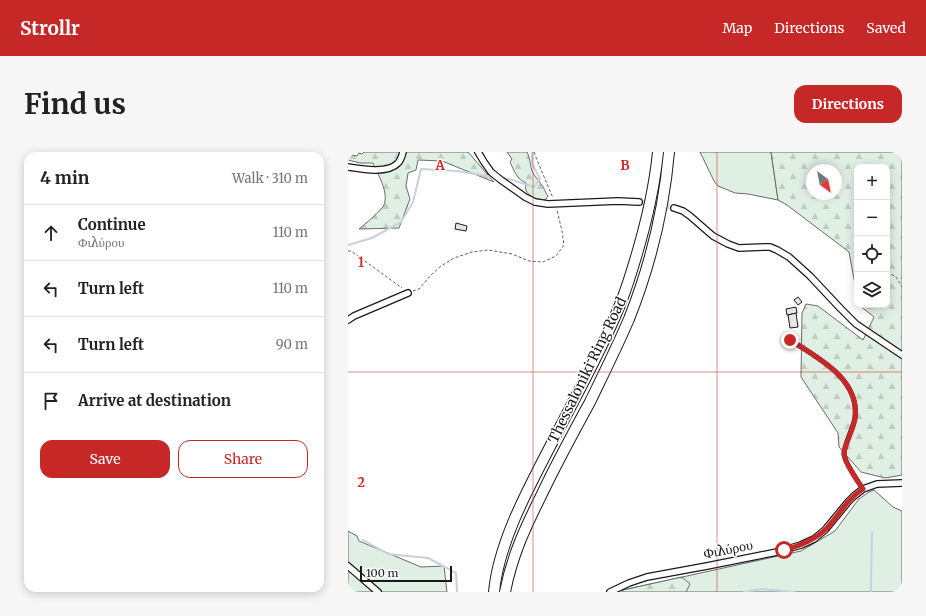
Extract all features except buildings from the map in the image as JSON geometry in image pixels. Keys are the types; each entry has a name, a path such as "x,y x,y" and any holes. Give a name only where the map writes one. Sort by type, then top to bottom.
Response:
{"highway":[{"name":"Thessaloniki Ring Road","path":"494,592 497,570 518,514 544,459 600,350 621,302 637,254 646,219 654,185 658,152"},
{"name":"Thessaloniki Ring Road","path":"506,592 513,560 524,529 597,386 623,333 635,303 648,266 657,227 669,152"}],"street":[{"path":"348,167 367,170 388,168 395,166 398,163 403,152"},
{"path":"478,152 491,172 500,180 535,202 639,202"},
{"path":"674,208 683,211 713,236 728,244 739,248 770,247 789,257 810,276 856,324 902,355"},
{"path":"348,320 408,293"},
{"name":"Φιλύρου","path":"610,592 633,581 647,577 777,552 806,543 818,536 851,499 863,489 877,484 902,483"},
{"path":"348,566 378,592"}],"lane":[{"path":"790,340 821,360 836,372 850,392 855,403 856,412 844,454 852,473 863,489"}],"path":[{"path":"348,251 351,251 408,293 419,289 441,266 454,258 472,252 488,250 512,254 530,260 543,262 556,256 564,245 560,220 555,203 534,152"},
{"path":"890,274 896,277 902,287"}],"green space":[{"path":"364,152 468,152 494,182 442,161 418,160 416,170 408,173 406,186 410,199 399,228 359,229 380,210 384,205 385,200 384,189 373,163 360,163 348,160 348,154 357,156 359,153 362,154"},
{"path":"507,152 527,152 532,171 548,196 545,200 534,198 529,195 526,188 526,183 516,174 510,162 512,159"},
{"path":"700,152 771,152 778,200 735,193 718,186"},
{"path":"771,152 902,152 902,475 885,478 861,472 839,447 838,433 801,377 802,313 806,304 818,306 863,340 874,317 863,308 890,308 890,164 854,164 854,279 849,252 787,205 778,200"},
{"path":"874,490 893,507 902,511 902,592 622,592 623,590 801,551 835,531 859,499"},
{"path":"348,531 357,536 359,541 421,567 444,566 447,592 348,592"},
{"path":"682,577 690,584 686,592 622,592 623,590"}],"waterway":[{"path":"502,178 534,187 540,179 532,163 532,152"},
{"path":"348,245 372,238 401,222 413,202 421,169 457,171 494,177"},
{"path":"871,592 872,532"},
{"path":"363,540 388,554 428,558 456,573 457,592"},
{"path":"744,592 761,589 794,592"}],"tunnel":[{"path":"639,202 674,208"}],"route":[{"path":"784,550 806,543 818,536 834,520 857,492 863,489 852,473 844,454 855,420 856,412 854,399 846,384 836,372 821,360 790,340"}]}
